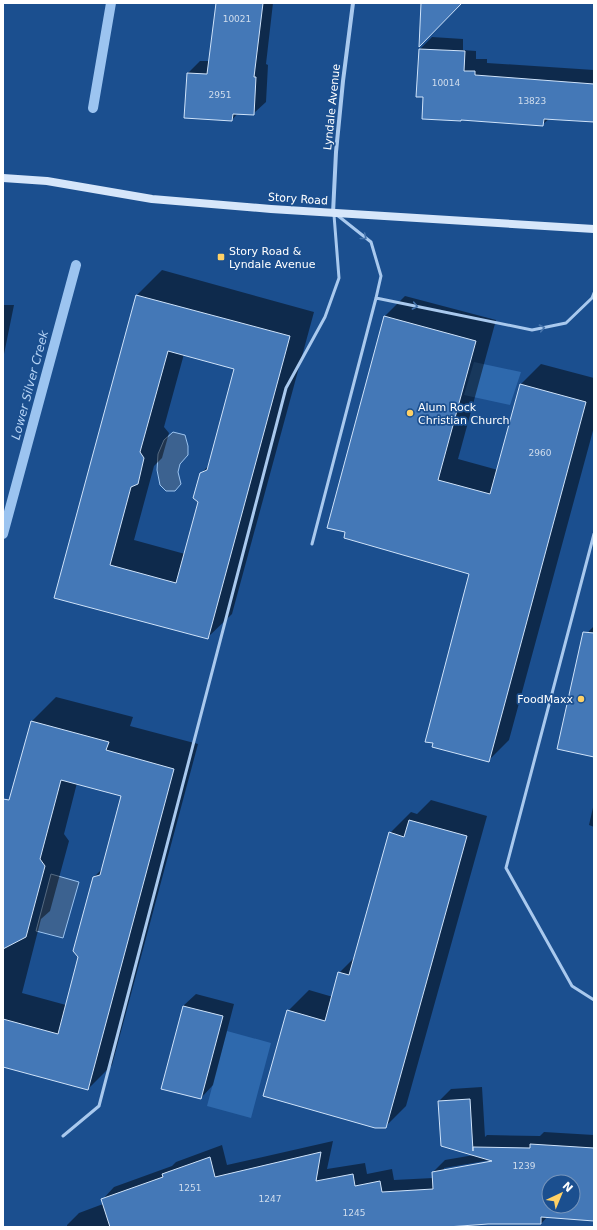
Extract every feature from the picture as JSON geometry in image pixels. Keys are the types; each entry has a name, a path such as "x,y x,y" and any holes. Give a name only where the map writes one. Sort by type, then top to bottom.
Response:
{"main road":[{"name":"Story Road","path":"3,178 47,181 148,199 334,213 594,229"}],"street":[{"name":"Lyndale Avenue","path":"334,213 336,152 353,3"}],"lane":[{"path":"312,544 376,298 380,276 371,242 334,213"},
{"path":"63,1136 99,1106 286,388 325,317 339,278 334,213"},
{"path":"376,298 532,330 566,323 592,298 594,293"},
{"path":"594,534 506,868 572,986 594,1000"}],"shaded area":[{"path":"474,362 521,372 510,405 464,395"},
{"path":"173,432 185,435 188,446 188,455 180,464 178,472 181,484 175,491 166,491 160,485 157,470 158,454 164,440"},
{"path":"51,874 79,882 63,938 36,931"},
{"path":"227,1031 271,1043 251,1118 207,1106"}],"building":[{"path":"216,3 263,3 254,77 256,77 254,115 233,114 232,121 184,118 187,73 207,74"},
{"path":"421,3 462,3 419,47"},
{"path":"419,49 465,51 464,71 475,71 475,75 594,84 594,122 544,119 543,126 461,120 422,119 423,97 416,97"},
{"path":"136,295 290,336 208,639 54,598","holes":["168,351 234,369 207,470 200,473 193,498 198,502 176,583 110,565 131,487 138,484 144,458 140,452"]},
{"path":"384,316 476,341 438,480 490,494 520,384 586,402 489,762 432,747 433,743 425,742 469,574 344,538 345,532 327,528"},
{"name":"FoodMaxx","path":"583,632 594,633 594,757 557,749"},
{"path":"31,721 109,742 106,750 174,769 88,1090 3,1067 3,1019 58,1034 78,957 73,951 93,877 100,875 121,796 61,780 40,859 45,866 26,937 3,949 3,799 9,800"},
{"path":"409,820 467,836 386,1128 375,1128 263,1096 287,1010 325,1021 338,972 349,975 389,832 404,837"},
{"path":"183,1006 223,1016 201,1099 161,1089"},
{"path":"470,1099 473,1151 473,1147 530,1148 530,1144 594,1148 594,1221 541,1217 541,1224 488,1224 447,1227 110,1227 101,1199 163,1177 162,1174 210,1157 215,1177 321,1152 316,1181 353,1174 355,1186 380,1181 382,1192 433,1189 432,1172 492,1161 441,1146 438,1101"}],"waterway":[{"name":"Lower Silver Creek","path":"93,108 111,3"},
{"name":"Lower Silver Creek","path":"3,534 76,265"}],"place":[{"name":"Story Road & Lyndale Avenue","path":"221,257"},
{"name":"Alum Rock Christian Church","path":"410,413"},
{"name":"FoodMaxx","path":"581,699"}]}
